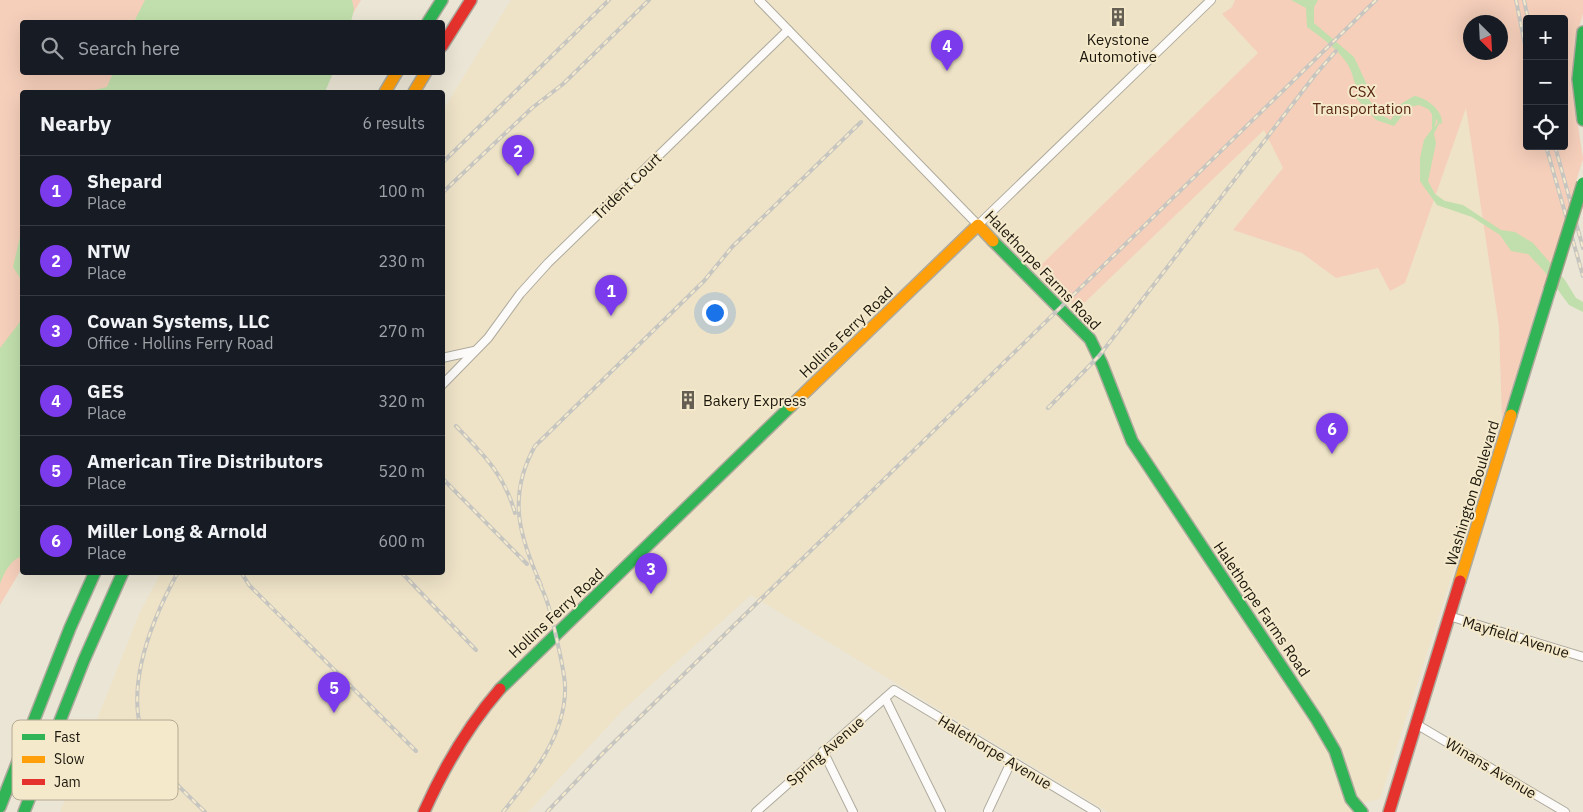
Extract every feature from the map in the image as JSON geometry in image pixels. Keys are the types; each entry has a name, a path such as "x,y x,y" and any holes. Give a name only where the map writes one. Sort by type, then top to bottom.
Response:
{"main road":[{"path":"429,20 442,0"},
{"path":"445,41 471,0"},
{"path":"1583,32 1578,79 1583,120"},
{"path":"386,90 395,75"},
{"path":"415,90 424,75"},
{"name":"Washington Boulevard","path":"1389,812 1583,183"},
{"name":"Hollins Ferry Road","path":"424,812 454,751 472,723 506,682 978,225"},
{"name":"Halethorpe Farms Road","path":"978,225 1090,339 1099,356 1122,423 1132,441 1317,720 1335,752 1351,799 1362,812"},
{"path":"34,720 70,628 94,575"},
{"path":"60,720 84,660 122,575"},
{"path":"0,807 12,776"},
{"path":"24,812 29,800"}],"street":[{"name":"Halethorpe Farms Road","path":"760,0 978,225"},
{"name":"Hollins Ferry Road","path":"978,225 1211,0"},
{"name":"Trident Court","path":"445,383 476,351 520,294 548,263 788,30"},
{"path":"445,357 476,351"},
{"name":"Mayfield Avenue","path":"1449,616 1583,657"},
{"name":"Spring Avenue","path":"756,812 894,690"},
{"name":"Halethorpe Avenue","path":"894,690 1096,812"},
{"path":"885,698 941,812"},
{"name":"Winans Avenue","path":"1416,724 1565,812"},
{"path":"823,751 853,812"},
{"path":"988,810 1011,762"}],"shaded area":[{"path":"145,0 352,0 354,9 351,20 135,20"},
{"path":"511,0 1235,0 1232,7 1222,14 1259,53 1038,269 1078,309 1264,129 1283,168 1233,230 1302,253 1336,278 1378,268 1390,291 1405,283 1466,107 1499,327 1502,420 1380,799 1365,802 1357,812 1108,812 751,595 623,710 528,812 60,812 65,800 178,800 178,720 97,720 140,612 160,575 445,575 445,107"},
{"path":"1291,0 1318,0 1314,7 1314,23 1354,57 1369,89 1368,98 1379,114 1391,120 1395,113 1394,108 1414,96 1424,99 1437,109 1442,118 1442,123 1436,119 1434,134 1436,143 1428,181 1435,194 1445,201 1463,205 1501,230 1515,232 1533,243 1565,280 1576,298 1583,302 1583,312 1569,305 1544,271 1528,254 1511,251 1500,235 1472,217 1437,205 1420,181 1420,158 1424,140 1432,129 1432,114 1428,109 1419,105 1409,107 1394,126 1376,120 1357,99 1358,94 1362,92 1356,86 1350,69 1340,54 1307,27 1306,8"},
{"path":"112,75 332,75 326,90 94,90 107,87"},
{"path":"20,237 20,278 13,267"},
{"path":"20,322 20,557 11,564 0,584 0,348"}],"green space":[{"path":"0,0 361,0 349,20 20,20 20,75 317,75 307,90 20,90 20,571 0,605"},
{"name":"CSX Transportation","path":"1235,0 1583,0 1583,14 1575,40 1573,92 1583,159 1502,420 1499,327 1466,108 1405,283 1390,291 1378,268 1336,278 1302,253 1233,230 1283,168 1264,130 1078,309 1037,269 1258,53 1222,14 1232,7"}],"waterway":[{"path":"1433,133 1439,122 1438,120"}],"railway":[{"path":"445,160 609,0"},
{"path":"445,190 532,108 563,84 649,0"},
{"path":"547,812 603,753 1376,0"},
{"path":"1516,0 1523,35"},
{"path":"1524,0 1527,15"},
{"path":"1048,408 1099,356 1315,75 1336,51"},
{"path":"541,585 527,550 519,516 521,482 526,464 535,446 704,281 732,247 861,122"},
{"path":"1547,150 1583,276"},
{"path":"1556,150 1583,248"},
{"path":"456,426 484,456 499,476 515,513"},
{"path":"445,481 527,564"},
{"path":"140,720 138,687 148,638 167,592 176,575"},
{"path":"243,575 249,585 416,751"},
{"path":"404,575 476,650"},
{"path":"503,812 546,753 554,737 564,703 565,685 557,640 547,601 537,579"},
{"path":"178,785 205,812"}],"traffic: fast":[{"path":"429,20 442,0"},
{"path":"1583,32 1578,79 1583,120"},
{"path":"1550,289 1583,183"},
{"path":"993,241 1090,339 1102,364 1132,441 1317,720 1335,751 1351,799 1362,812"},
{"path":"1511,415 1550,289"},
{"path":"500,689 791,406"},
{"path":"34,720 70,628 94,575"},
{"path":"60,720 84,660 122,575"},
{"path":"0,807 12,776"},
{"path":"24,812 29,800"}],"traffic: slow":[{"path":"386,90 395,75"},
{"path":"415,90 424,75"},
{"path":"791,406 978,225 993,241"},
{"path":"1460,581 1511,415"}],"traffic: jam":[{"path":"445,41 471,0"},
{"path":"1389,812 1460,581"},
{"path":"424,812 458,748 477,718 500,689"}],"place":[{"name":"Keystone Automotive","path":"1118,17"},
{"name":"GES","path":"947,71"},
{"name":"NTW","path":"518,176"},
{"name":"Shepard","path":"611,316"},
{"name":"Bakery Express","path":"688,400"},
{"name":"Miller Long & Arnold","path":"1332,454"},
{"name":"Cowan Systems, LLC","path":"651,594"},
{"name":"American Tire Distributors","path":"334,713"}]}
